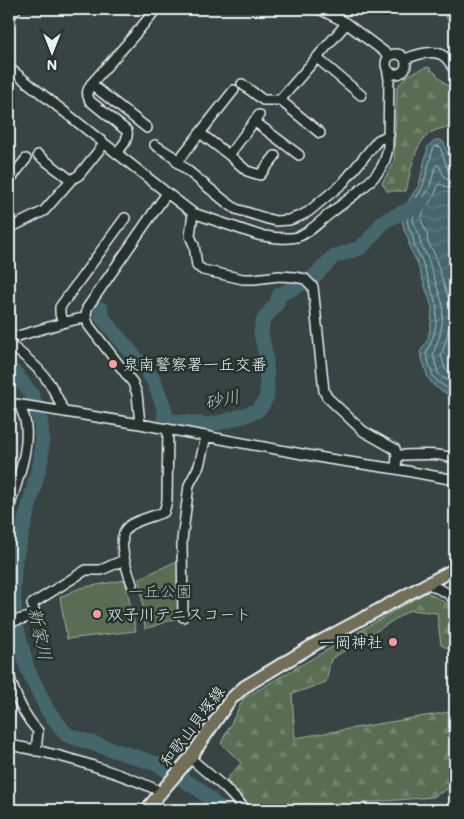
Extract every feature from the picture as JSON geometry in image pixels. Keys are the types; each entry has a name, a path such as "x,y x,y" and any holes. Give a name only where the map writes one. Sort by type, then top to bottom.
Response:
{"main road":[{"name":"和歌山貝塚線","path":"146,810 187,761 230,700 244,687 317,643 455,569"}],"street":[{"path":"9,18 16,9"},
{"path":"116,153 126,141 128,136 126,131 90,101 87,96 88,90 91,84 156,9"},
{"path":"319,9 346,24 390,56"},
{"path":"280,100 346,24"},
{"path":"405,58 434,52 443,55 455,71"},
{"path":"9,68 193,213 258,235 284,238 297,237 308,230 378,173 387,156 389,135 393,76 386,63 387,59 394,54 402,55 406,61 406,67 393,76"},
{"path":"317,58 361,95"},
{"path":"9,81 17,75"},
{"path":"91,84 147,128"},
{"path":"242,84 263,100 280,100 320,133"},
{"path":"177,162 234,90"},
{"path":"229,154 256,118 299,155"},
{"path":"200,132 229,154 247,171 260,174 275,156"},
{"path":"155,145 174,157 177,162 226,202 253,215 276,221 289,220 308,212 344,183 378,140 389,135"},
{"path":"9,222 14,226 44,211 71,180 79,176 104,144"},
{"path":"38,155 71,180"},
{"path":"9,182 26,159"},
{"path":"344,183 353,195"},
{"path":"140,424 137,394 133,383 89,326 86,317 88,308 167,194"},
{"path":"193,213 190,236 194,245 197,266 203,270 243,279 279,276 295,277 308,282 312,287 324,391 363,431 395,449 397,455 396,469"},
{"path":"66,322 60,316 60,307 125,218"},
{"path":"9,336 18,336 86,317"},
{"path":"9,344 46,378 64,412"},
{"path":"9,403 140,424 455,480"},
{"path":"9,509 25,448 25,420 20,405"},
{"path":"132,584 124,560 122,535 129,525 164,512 167,500 168,429"},
{"path":"184,617 182,540 189,485 199,466 206,436"},
{"path":"397,455 435,454 446,455 455,459"},
{"path":"9,622 34,616 35,612 32,604 86,570 101,570 124,560"},
{"path":"427,583 447,593 455,600"},
{"path":"9,676 13,690 24,711 38,731 36,751"},
{"path":"9,745 61,756 162,791"},
{"path":"187,761 224,787 246,810"}],"green space":[{"path":"436,9 455,9 455,31 443,13"},
{"path":"429,67 455,91 455,170 451,158 451,133 448,128 437,130 428,134 417,150 406,191 387,191 382,183 394,163 397,88 411,74"},
{"name":"一丘公園","path":"179,560 180,617 145,629 140,578"},
{"name":"双子川テニスコート","path":"125,580 136,631 67,639 60,597 80,588"},
{"path":"427,592 455,608 455,652 441,645 437,613 410,610 331,659 326,682 292,694 295,738 455,711 455,785 433,797 323,807 323,810 254,810 226,780 241,763 221,743 244,698"}],"water":[{"path":"435,140 441,140 444,143 454,172 455,399 434,386 428,378 420,352 428,339 432,307 416,260 410,249 402,220 405,206 419,185 428,146"}],"waterway":[{"name":"砂川","path":"101,309 102,317 153,379 165,410 164,420 208,425 257,411 267,396 266,357 261,333 262,325 264,319 277,303 279,295 312,279 333,257 360,248 384,221 421,204"},
{"name":"新家川","path":"9,368 32,395 41,423 42,438 41,460 15,559 13,588 16,625 27,668 48,711 67,735 157,764 200,790 221,810"}],"place":[{"name":"泉南警察署一丘交番","path":"113,364"},
{"name":"双子川テニスコート","path":"97,614"},
{"name":"一岡神社","path":"393,642"}]}
